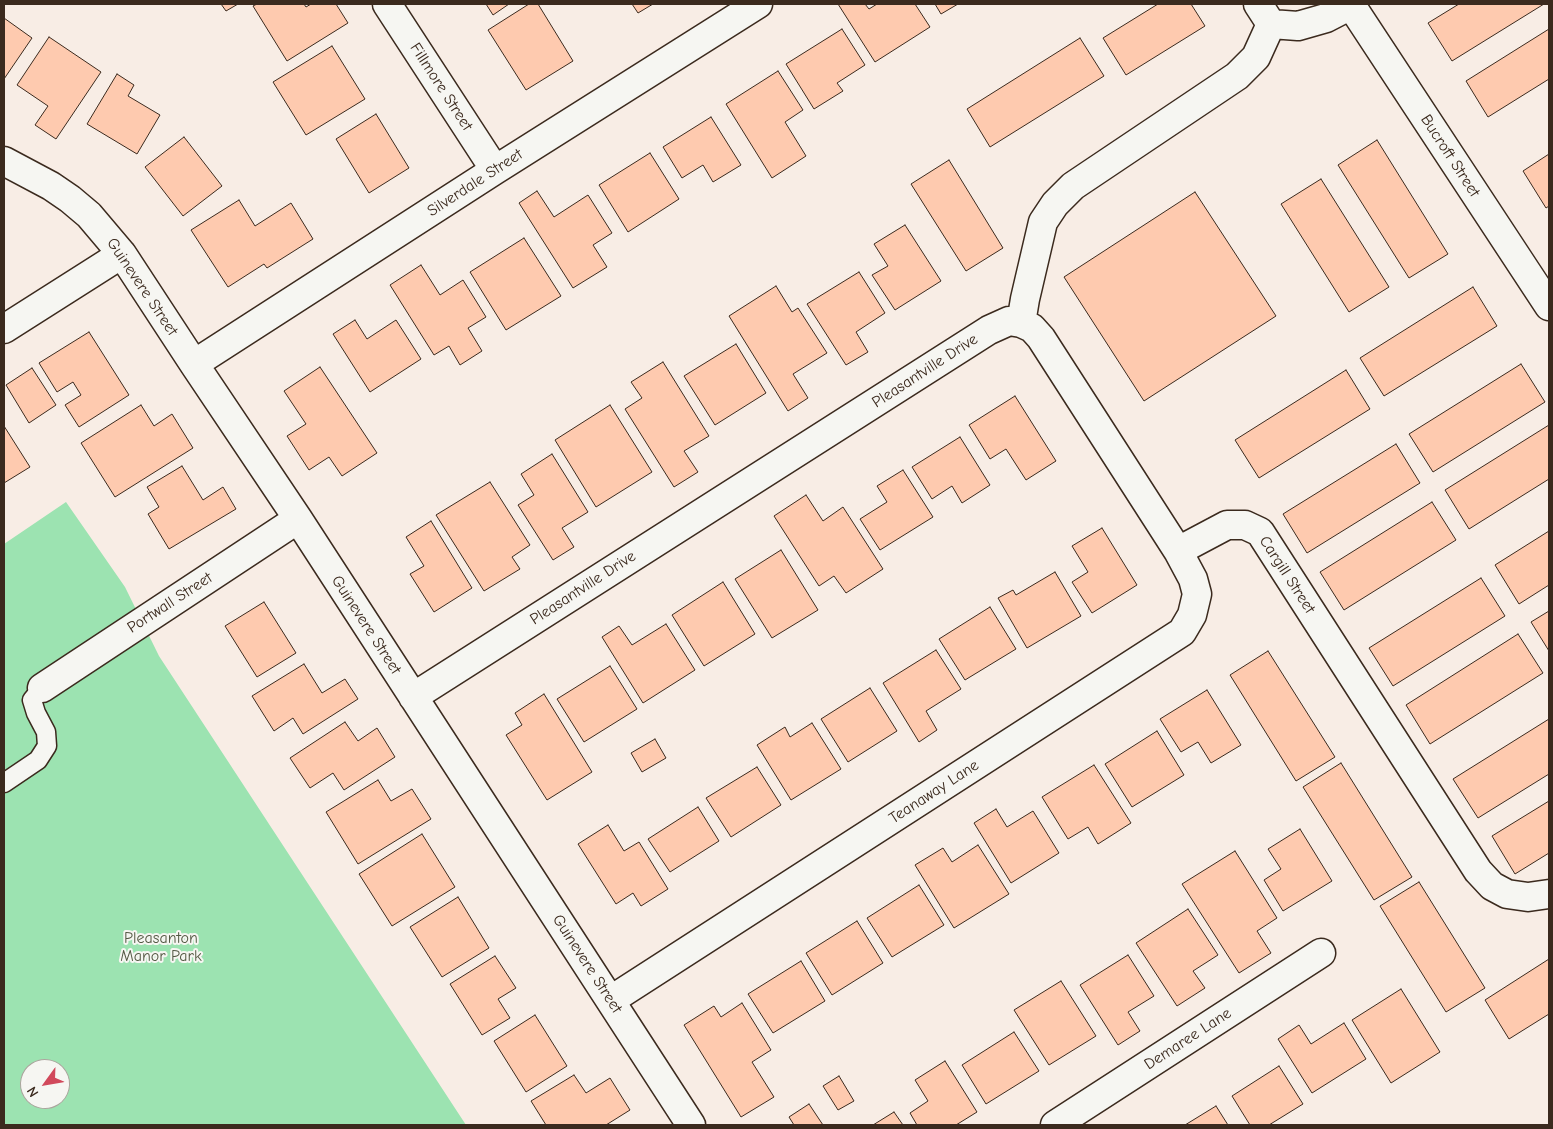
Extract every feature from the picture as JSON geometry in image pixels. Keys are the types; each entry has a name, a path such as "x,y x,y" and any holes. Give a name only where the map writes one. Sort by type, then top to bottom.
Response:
{"street":[{"name":"Fillmore Street","path":"387,4 495,170"},
{"name":"Silverdale Street","path":"194,364 495,170 758,4"},
{"path":"1178,551 1041,338 1032,328 1021,322 1043,222 1055,204 1073,186 1237,76 1256,57 1265,14 1298,26 1326,18 1352,4"},
{"name":"Bucroft Street","path":"1352,4 1549,306"},
{"name":"Guinevere Street","path":"4,161 51,186 70,199 89,216 122,254 298,519 691,1125"},
{"path":"4,329 122,254"},
{"name":"Pleasantville Drive","path":"413,697 989,330 1009,321 1021,322"},
{"name":"Portwall Street","path":"42,688 298,519"},
{"name":"Cargill Street","path":"1178,551 1227,525 1245,525 1260,532 1478,871 1492,886 1507,894 1528,897 1549,894"},
{"name":"Teanaway Lane","path":"611,1000 1182,632 1192,615 1197,594 1193,579 1178,551"},
{"name":"Demaree Lane","path":"1055,1125 1321,953"}],"lane":[{"path":"4,782 38,760 47,746 46,732 36,713 32,700 42,688"}],"green space":[{"name":"Pleasanton Manor Park","path":"66,502 125,587 159,656 466,1125 4,1125 4,544"}],"building":[{"path":"221,4 238,4 226,11"},
{"path":"257,4 304,4 306,7 311,4 336,4 348,23 287,61 253,6"},
{"path":"486,4 509,4 493,15"},
{"path":"529,4 538,4 573,61 526,90 488,30"},
{"path":"632,4 653,4 638,13"},
{"path":"838,4 865,4 869,9 877,4 915,4 930,27 875,62"},
{"path":"935,4 958,4 941,14"},
{"path":"1158,4 1191,4 1205,26 1126,75 1103,38"},
{"path":"1459,4 1544,4 1452,61 1428,23"},
{"path":"4,18 32,38 4,79"},
{"path":"842,29 865,65 837,83 843,91 814,109 786,64"},
{"path":"1549,29 1549,79 1488,117 1466,81"},
{"path":"49,37 101,72 56,139 35,125 48,106 17,85"},
{"path":"1080,38 1104,76 990,147 967,109"},
{"path":"332,46 365,99 306,135 273,82"},
{"path":"778,71 803,110 785,122 806,156 772,178 726,104"},
{"path":"117,74 134,85 128,96 160,115 137,154 87,124"},
{"path":"376,114 409,168 369,193 336,139"},
{"path":"711,117 741,165 713,182 703,165 682,178 663,147"},
{"path":"184,137 222,186 183,216 145,167"},
{"path":"1377,140 1448,254 1409,278 1338,165"},
{"path":"650,153 679,199 628,232 599,185"},
{"path":"1549,154 1549,206 1546,208 1523,171"},
{"path":"949,160 1003,248 966,271 911,184"},
{"path":"1321,179 1389,287 1349,312 1281,204"},
{"path":"537,191 554,217 588,195 612,233 593,245 607,267 573,288 519,203"},
{"path":"1195,192 1276,316 1144,401 1064,277"},
{"path":"239,200 255,226 291,203 313,239 267,268 264,264 228,287 191,230"},
{"path":"905,225 941,281 895,310 872,275 888,266 874,244"},
{"path":"524,238 561,296 506,330 470,272"},
{"path":"421,265 440,295 463,280 486,317 468,328 482,351 460,365 449,346 434,355 390,285"},
{"path":"859,272 885,313 856,332 868,352 846,365 807,304"},
{"path":"776,286 792,312 798,308 827,353 793,374 808,398 788,411 729,316"},
{"path":"1473,287 1497,326 1384,396 1360,358"},
{"path":"355,320 367,339 396,320 421,359 370,392 333,334"},
{"path":"89,332 129,395 79,427 65,405 81,395 73,382 57,392 39,363"},
{"path":"736,344 766,393 715,425 684,376"},
{"path":"663,362 709,436 684,451 698,472 674,487 625,409 642,398 631,382"},
{"path":"1521,364 1545,402 1433,472 1409,434"},
{"path":"320,367 377,453 342,476 329,457 309,470 287,436 306,424 284,391"},
{"path":"32,368 56,405 29,423 6,385"},
{"path":"1346,370 1370,409 1259,478 1235,440"},
{"path":"1015,396 1056,461 1026,480 1006,449 990,459 969,425"},
{"path":"141,405 154,426 172,414 193,448 115,497 81,443"},
{"path":"610,405 652,472 596,507 555,440"},
{"path":"1549,425 1549,479 1469,529 1445,490"},
{"path":"4,426 30,467 4,483"},
{"path":"960,437 990,485 962,503 952,486 932,499 912,467"},
{"path":"1396,444 1420,483 1307,553 1283,514"},
{"path":"552,454 588,512 562,528 574,547 553,560 518,505 534,495 521,474"},
{"path":"182,466 203,500 223,487 236,509 169,549 148,514 159,507 147,487"},
{"path":"903,470 933,517 880,550 860,519 887,502 877,486"},
{"path":"490,482 530,545 512,557 520,569 484,591 436,515"},
{"path":"806,495 823,521 843,507 883,569 846,593 834,576 819,586 774,516"},
{"path":"1432,502 1456,540 1344,610 1320,572"},
{"path":"431,521 472,588 434,612 410,574 424,566 406,537"},
{"path":"1102,528 1137,585 1092,613 1072,582 1088,572 1072,546"},
{"path":"1549,531 1549,585 1519,604 1495,565"},
{"path":"781,550 818,610 772,638 735,579"},
{"path":"1055,572 1081,616 1027,648 998,598 1013,590 1016,595"},
{"path":"1481,578 1505,616 1393,686 1369,648"},
{"path":"723,582 755,634 704,666 672,615"},
{"path":"264,602 296,653 257,677 225,626"},
{"path":"990,607 1016,649 965,680 939,639"},
{"path":"1549,611 1549,651 1531,622"},
{"path":"666,624 695,670 643,703 602,637 619,626 632,645"},
{"path":"1518,634 1543,673 1430,744 1406,705"},
{"path":"936,650 961,689 926,711 937,730 919,742 883,683"},
{"path":"1268,651 1335,757 1296,781 1230,675"},
{"path":"304,664 322,693 345,679 358,699 303,734 293,718 274,731 252,696"},
{"path":"610,666 637,709 584,742 557,699"},
{"path":"870,688 897,731 848,762 821,719"},
{"path":"1207,690 1241,745 1211,763 1198,742 1181,752 1160,719"},
{"path":"544,694 592,772 547,800 506,735 522,725 515,713"},
{"path":"1549,719 1549,774 1478,818 1453,779"},
{"path":"345,722 358,741 377,728 395,757 344,790 333,773 310,788 290,758"},
{"path":"812,723 841,769 791,800 757,745 785,727 790,737"},
{"path":"1157,731 1184,775 1132,807 1105,764"},
{"path":"655,739 666,758 642,772 631,753"},
{"path":"1341,763 1412,877 1374,900 1303,787"},
{"path":"1094,765 1131,823 1098,844 1088,827 1068,839 1042,797"},
{"path":"757,767 781,805 731,837 706,798"},
{"path":"378,780 391,801 412,789 431,819 358,864 326,812"},
{"path":"1549,801 1549,853 1515,874 1492,836"},
{"path":"698,807 719,841 670,872 648,839"},
{"path":"996,809 1007,827 1033,811 1059,853 1011,883 974,823"},
{"path":"608,825 624,851 639,842 668,889 641,906 633,893 616,904 578,844"},
{"path":"1300,829 1332,881 1283,911 1264,880 1281,869 1268,849"},
{"path":"422,834 455,887 392,926 359,874"},
{"path":"978,845 1009,894 954,928 915,865 943,848 952,862"},
{"path":"1235,851 1277,918 1257,931 1271,953 1239,973 1182,884"},
{"path":"1419,882 1485,988 1446,1012 1380,906"},
{"path":"919,885 944,925 892,957 867,918"},
{"path":"458,897 489,948 442,977 410,927"},
{"path":"1188,909 1218,955 1193,971 1205,988 1177,1006 1136,943"},
{"path":"857,921 883,963 832,995 806,953"},
{"path":"1128,955 1154,996 1128,1012 1140,1031 1118,1045 1080,985"},
{"path":"495,956 516,988 498,999 510,1018 482,1035 450,984"},
{"path":"1549,959 1549,1014 1509,1039 1485,1000"},
{"path":"801,961 825,1001 773,1033 748,994"},
{"path":"1061,981 1096,1036 1049,1065 1014,1010"},
{"path":"1401,989 1440,1052 1391,1083 1352,1020"},
{"path":"742,1003 771,1050 752,1062 774,1097 741,1117 684,1025 714,1006 721,1017"},
{"path":"535,1015 567,1066 526,1092 494,1041"},
{"path":"1344,1023 1366,1059 1312,1093 1278,1039 1299,1025 1311,1044"},
{"path":"1014,1032 1039,1071 986,1104 962,1065"},
{"path":"945,1061 977,1112 956,1125 917,1125 910,1113 928,1101 915,1080"},
{"path":"1279,1066 1303,1104 1269,1125 1250,1125 1232,1096"},
{"path":"574,1075 586,1093 610,1078 630,1110 606,1125 546,1125 531,1101"},
{"path":"839,1076 854,1101 838,1110 823,1086"},
{"path":"809,1104 823,1125 794,1125 789,1117"},
{"path":"1216,1106 1228,1125 1185,1125"},
{"path":"894,1112 903,1125 873,1125"}]}
